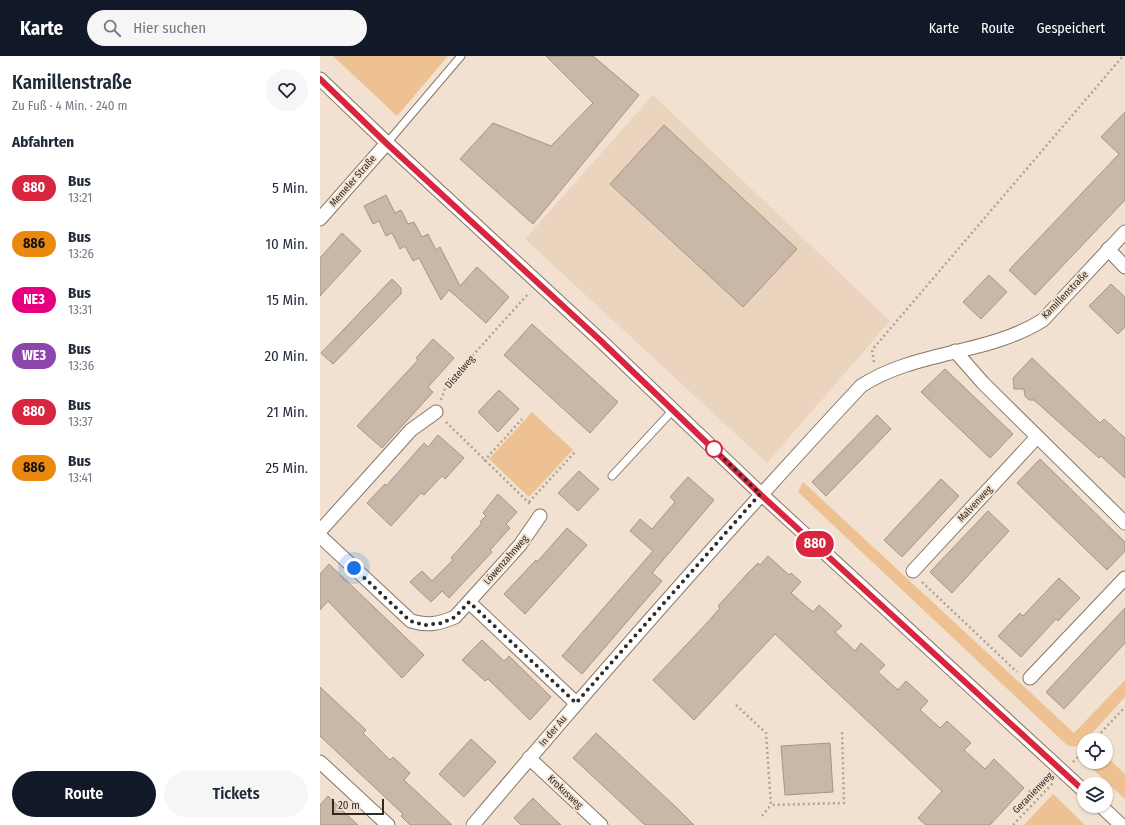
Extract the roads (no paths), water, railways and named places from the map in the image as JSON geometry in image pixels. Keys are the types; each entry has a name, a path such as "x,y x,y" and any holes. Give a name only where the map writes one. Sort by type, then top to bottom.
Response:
{"street":[{"path":"320,79 386,143 673,410 760,494 1077,784"},
{"name":"Memeler Straße","path":"320,219 386,143"},
{"name":"Kamillenstraße","path":"760,494 861,386 875,377 930,358 1011,336 1028,329 1042,320 1125,232"},
{"path":"1108,249 1125,267"},
{"path":"955,352 983,383 1125,523"},
{"path":"320,531 411,430 436,412"},
{"name":"Malvenweg","path":"913,571 1037,437"},
{"name":"In der Au","path":"473,825 576,703 760,494"},
{"name":"Löwenzahnweg","path":"320,536 410,621 425,625 442,623 455,617 520,545 540,516"},
{"path":"1030,678 1125,578"},
{"path":"469,602 576,703"},
{"name":"Krokusweg","path":"530,758 601,825"},
{"path":"320,762 388,825"},
{"path":"1108,813 1121,825"}],"lane":[{"path":"386,143 461,56"},
{"path":"612,476 673,410"}]}
